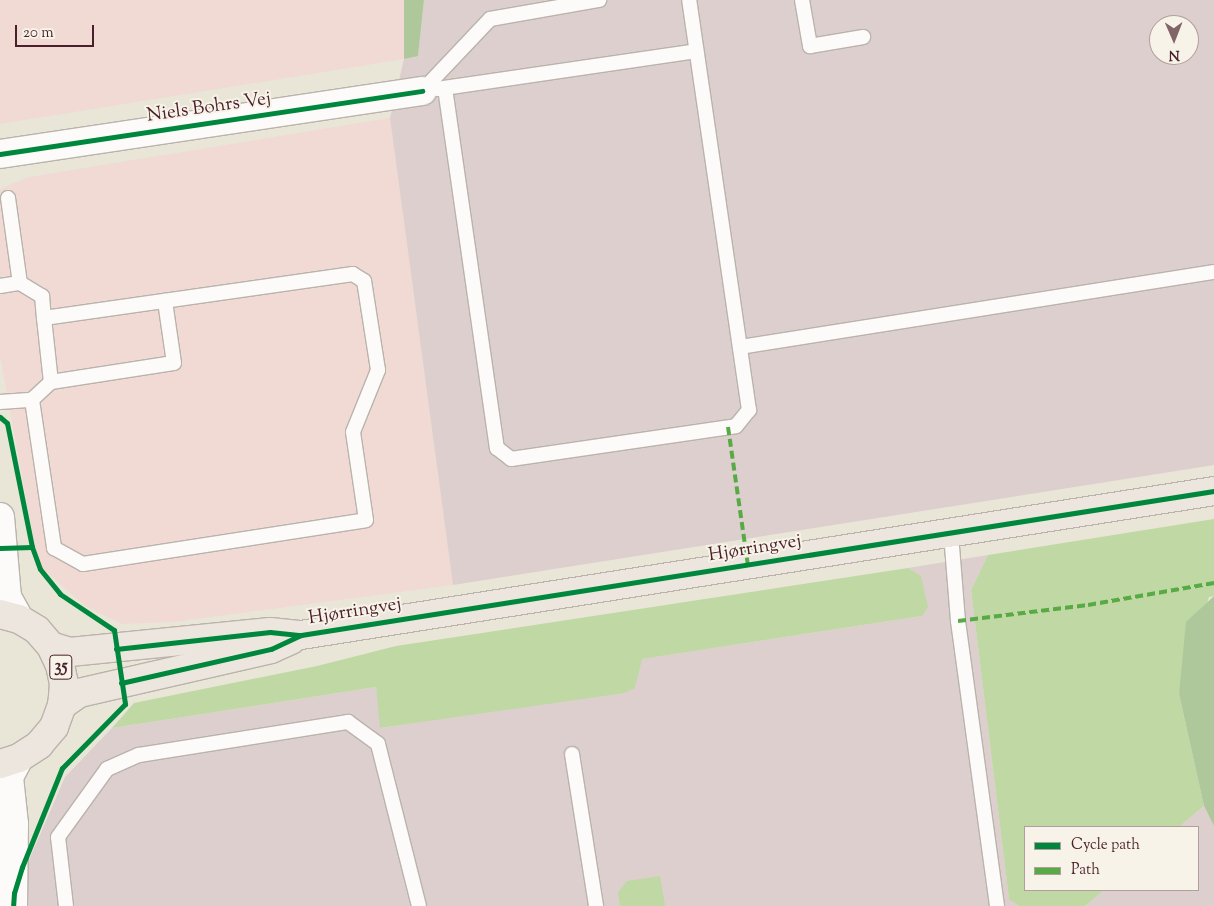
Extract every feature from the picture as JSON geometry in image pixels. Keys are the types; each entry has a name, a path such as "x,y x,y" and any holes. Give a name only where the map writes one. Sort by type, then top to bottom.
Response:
{"main road":[{"name":"Hjørringvej","path":"51,646 70,652 270,632 301,635 951,534 1214,491"},
{"name":"35","path":"9,616 37,630 51,646 63,678 62,705 54,727 39,745 9,761"},
{"name":"Hjørringvej","path":"62,705 79,693 271,649 301,635"}],"street":[{"name":"Niels Bohrs Vej","path":"0,154 433,90"},
{"path":"0,517 9,616"},
{"path":"9,761 14,824 14,906"}],"lane":[{"path":"599,0 490,20 433,90 497,448 511,459 736,426 749,410 689,0"},
{"path":"802,0 810,46 863,37"},
{"path":"433,90 696,51"},
{"path":"8,198 20,284"},
{"path":"740,347 1214,272"},
{"path":"32,400 54,548 83,564 366,520 353,432 378,370 364,281 353,274 44,318"},
{"path":"0,286 20,284 42,296 51,382"},
{"path":"0,402 32,400 51,382 174,363 165,301"},
{"path":"951,534 958,621 997,906"},
{"path":"66,906 58,837 107,769 139,755 348,722 378,744 419,906"},
{"path":"572,754 596,906"}],"shaded area":[{"path":"0,0 404,0 404,59 0,124"},
{"path":"424,0 1214,0 1214,465 453,585 390,118 404,59 418,55"},
{"path":"390,118 453,585 173,622 122,624 85,606 41,567 35,547 0,356 0,189 29,177"},
{"path":"988,555 971,590 1009,898 1019,906 25,906 23,874 65,777 112,728 376,687 381,728 635,688 641,659 922,616 921,577 908,568"},
{"path":"1204,806 1214,826 1214,906 1085,906 1103,891 1199,891 1199,826 1180,826"}],"green space":[{"path":"404,0 424,0 418,56 404,59"},
{"path":"1214,519 1214,596 1209,597 1179,694 1204,806 1180,826 1024,826 1024,891 1103,891 1085,906 1019,906 1009,899 971,590 988,555"},
{"path":"908,568 921,576 928,607 922,616 642,659 635,688 624,693 380,728 376,687 112,728 134,703 317,666 396,646"},
{"path":"1214,596 1214,826 1204,806 1179,694 1186,622"},
{"path":"660,876 665,906 620,906 618,892 627,881"}],"marked path":[{"path":"728,427 748,565"},
{"path":"958,621 1088,605 1214,583"}],"cycle path":[{"path":"0,154 422,91"},
{"path":"0,417 7,423 32,547"},
{"path":"116,649 270,632 301,635 1214,491"},
{"path":"0,548 32,547 40,569 60,594 114,630 125,704 62,768 22,867 14,893 13,906"},
{"path":"121,683 271,649 301,635"}]}
